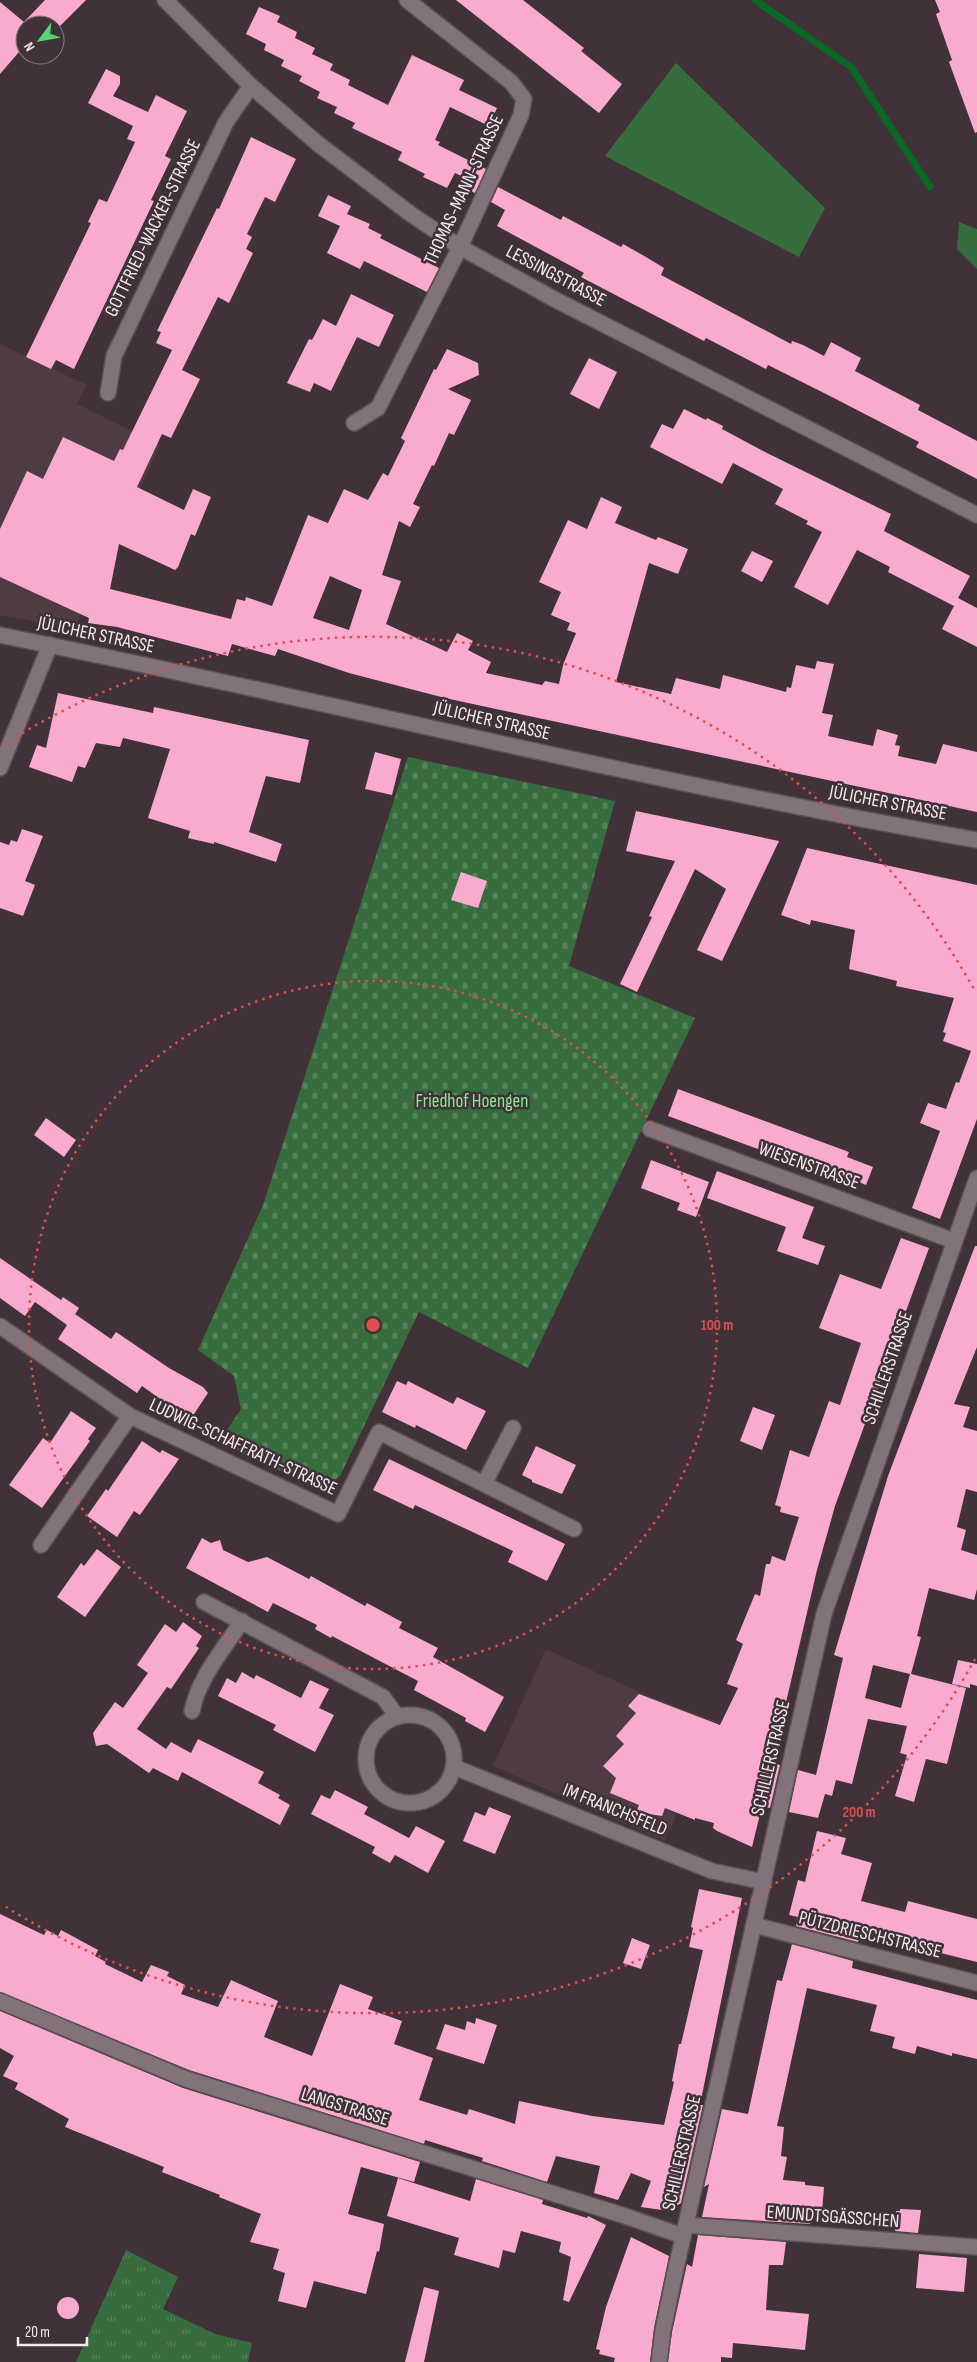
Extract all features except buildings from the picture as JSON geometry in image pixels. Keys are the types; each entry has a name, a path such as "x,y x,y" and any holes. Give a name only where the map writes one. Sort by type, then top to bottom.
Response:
{"street":[{"name":"LESSINGSTRASSE","path":"165,0 251,86 317,143 412,215 460,247 554,299 977,515"},
{"name":"THOMAS-MANN-STRASSE","path":"354,423 378,408 460,247 521,115 524,99 511,82 407,0"},
{"name":"GOTTFRIED-WACKER-STRASSE","path":"108,394 114,356 226,122 251,86"},
{"name":"JÜLICHER STRASSE","path":"0,635 648,776 977,840"},
{"path":"0,768 50,645"},
{"name":"WIESENSTRASSE","path":"650,1129 954,1241"},
{"name":"SCHILLERSTRASSE","path":"660,2362 663,2330 684,2230 824,1614 977,1178"},
{"name":"LUDWIG-SCHAFFRATH-STRASSE","path":"0,1326 130,1416 338,1514 379,1432 574,1528"},
{"name":"LUDWIG-SCHAFFRATH-STRASSE","path":"41,1545 130,1416"},
{"path":"484,1484 513,1428"},
{"path":"204,1602 384,1697 397,1716"},
{"path":"192,1712 196,1694 206,1674 242,1621"},
{"path":"415,1715 432,1721 446,1732 453,1749 454,1767 446,1786 430,1800 409,1804 388,1799 373,1785 365,1765 367,1744 379,1727 397,1716 415,1715"},
{"name":"IM FRANCHSFELD","path":"454,1767 712,1871 764,1882"},
{"name":"PÜTZDRIESCHSTRASSE","path":"754,1925 977,1983"},
{"name":"LANGSTRASSE","path":"0,2001 186,2079 604,2209 684,2230"},
{"name":"EMUNDTSGÄSSCHEN","path":"684,2230 977,2248"}],"shaded area":[{"path":"0,344 87,385 77,404 160,445 74,629 0,615"},
{"path":"546,1649 641,1693 717,1722 665,1841 493,1766"}],"green space":[{"path":"676,63 825,208 799,257 605,156"},
{"path":"959,222 977,229 977,269 957,249"},
{"name":"Friedhof Hoengen","path":"408,757 615,801 569,966 695,1018 528,1368 419,1312 340,1476 329,1485 313,1486 219,1442 241,1409 234,1376 198,1350 263,1205"},
{"path":"126,2250 178,2277 163,2309 215,2334 252,2343 248,2362 76,2362"}],"waterway":[{"path":"755,0 851,67 930,187"}]}
